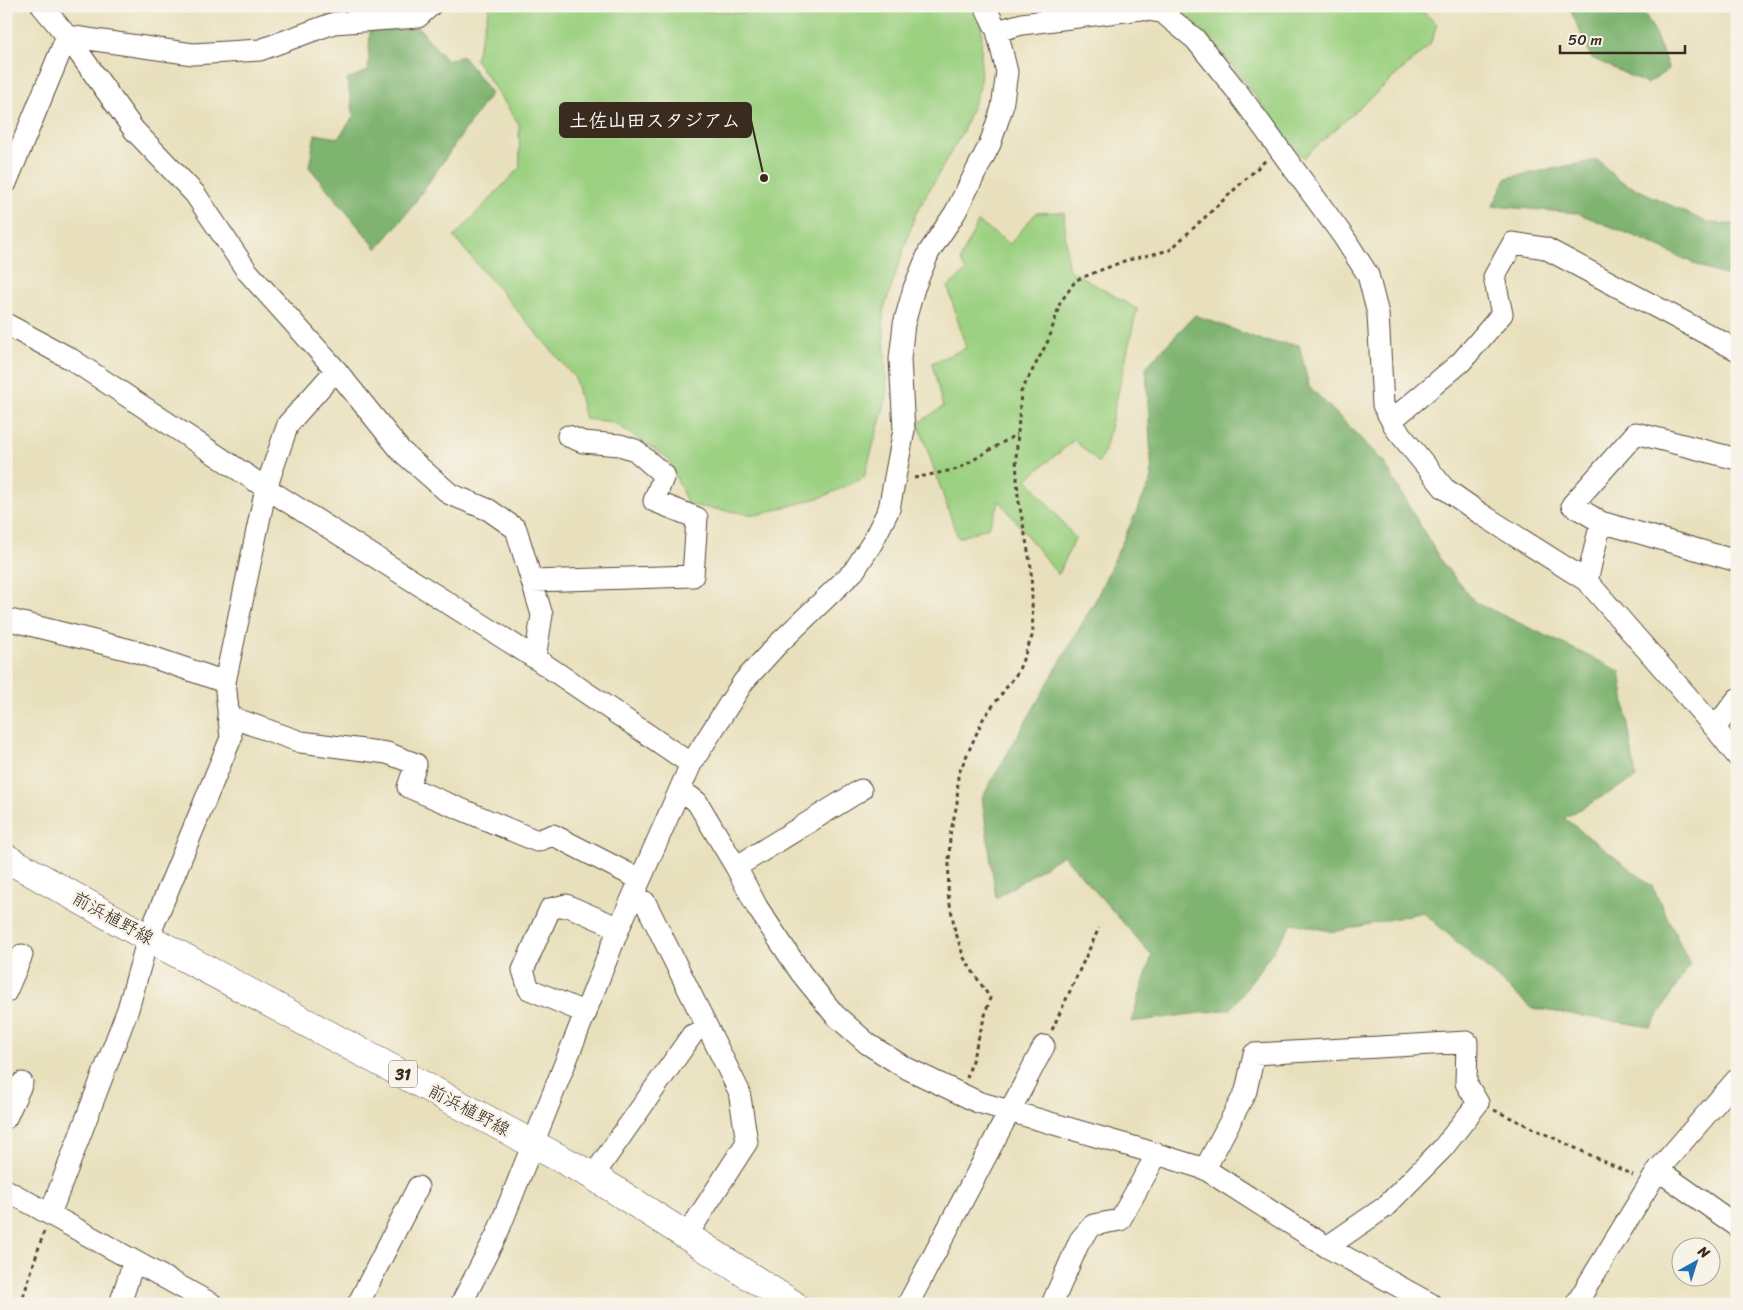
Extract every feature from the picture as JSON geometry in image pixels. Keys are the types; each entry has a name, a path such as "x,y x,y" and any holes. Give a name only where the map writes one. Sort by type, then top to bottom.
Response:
{"main road":[{"name":"前浜植野線","path":"6,858 148,938 593,1176 793,1304"}],"street":[{"path":"42,6 68,36 134,130 195,194 246,271 336,370 401,451 450,494 489,510 516,529 542,615 535,658"},
{"path":"68,36 193,54 260,50 334,22 418,16 430,6"},
{"path":"461,1304 497,1234 619,928 691,764 744,681 776,646 854,571 872,543 889,509 904,430 900,359 904,324 914,288 929,252 959,204 990,144 1002,108 1007,72 997,31 985,6"},
{"path":"997,31 1022,24 1141,9 1162,12 1195,39 1236,90 1368,275 1378,314 1383,405 1396,429 1444,488 1481,514 1587,581 1715,728 1737,756"},
{"path":"6,183 68,36"},
{"path":"1392,420 1461,362 1502,314 1494,276 1514,243 1545,248 1737,350"},
{"path":"6,324 70,359 266,488 535,658 691,764"},
{"path":"50,1214 128,1008 148,938 231,738 225,682 266,488 288,424 336,370"},
{"path":"1737,459 1636,433 1572,505 1601,522 1737,561"},
{"path":"532,580 693,576 697,518 654,501 664,475 635,450 620,445 583,442 568,436"},
{"path":"1587,581 1601,522"},
{"path":"6,619 134,651 225,682"},
{"path":"1715,728 1737,699"},
{"path":"228,716 301,742 387,753 416,764 408,787 537,841 553,835 636,888 645,902 739,1091 747,1142 687,1235"},
{"path":"680,788 697,802 736,867 757,907 801,973 835,1015 868,1044 904,1067 978,1102 1205,1169 1327,1247 1430,1304"},
{"path":"736,867 861,790"},
{"path":"586,1013 529,989 523,970 550,909 566,905 619,928"},
{"path":"6,992 22,955"},
{"path":"593,1176 692,1035"},
{"path":"1205,1169 1246,1090 1254,1054 1467,1042 1466,1083 1478,1103 1443,1148 1385,1207 1327,1247"},
{"path":"908,1304 1044,1046"},
{"path":"1576,1304 1654,1176 1737,1079"},
{"path":"6,1118 22,1082"},
{"path":"1052,1304 1080,1240 1093,1225 1120,1220 1157,1154"},
{"path":"1654,1176 1737,1226"},
{"path":"358,1304 418,1187"},
{"path":"6,1190 212,1304"},
{"path":"120,1304 134,1261"}],"path":[{"path":"962,1095 990,998 964,958 955,930 948,894 950,835 957,804 958,775 984,719 1018,672 1033,634 1031,567 1018,497 1016,458 1022,392 1049,339 1060,303 1076,280 1124,261 1170,250 1279,149"},
{"path":"894,482 958,470 1018,434"},
{"path":"1044,1046 1099,928"},
{"path":"1478,1103 1654,1176"},
{"path":"21,1304 50,1214"}],"green space":[{"path":"490,6 640,6 740,13 778,6 969,6 982,26 980,87 963,131 915,215 883,312 887,396 864,478 822,497 756,515 688,505 668,458 613,422 585,419 575,378 454,237 520,167 519,124 475,59"},
{"path":"1171,6 1416,6 1437,24 1430,45 1303,158 1213,41"},
{"path":"1565,6 1641,6 1654,31 1669,69 1647,84 1592,58 1570,9"},
{"path":"420,29 446,60 463,56 491,93 408,212 377,249 309,167 315,134 338,138 354,116 347,79 368,71 370,30"},
{"path":"1598,160 1620,181 1708,223 1737,224 1737,279 1708,270 1644,240 1577,213 1493,206 1506,178"},
{"path":"1064,212 1068,269 1137,309 1105,450 1099,463 1074,440 1027,479 1075,538 1058,575 1000,501 989,527 958,538 918,423 943,407 932,363 966,348 948,287 966,271 960,260 978,222 1010,244 1036,213"},
{"path":"1195,315 1264,341 1299,345 1309,386 1383,461 1441,561 1475,602 1620,671 1636,778 1564,818 1652,886 1690,964 1651,1027 1531,1008 1423,912 1334,932 1293,923 1231,1009 1131,1022 1152,955 1063,855 996,898 982,798 1095,601 1152,478 1146,367"}],"place":[{"name":"土佐山田スタジアム","path":"764,178"}]}
